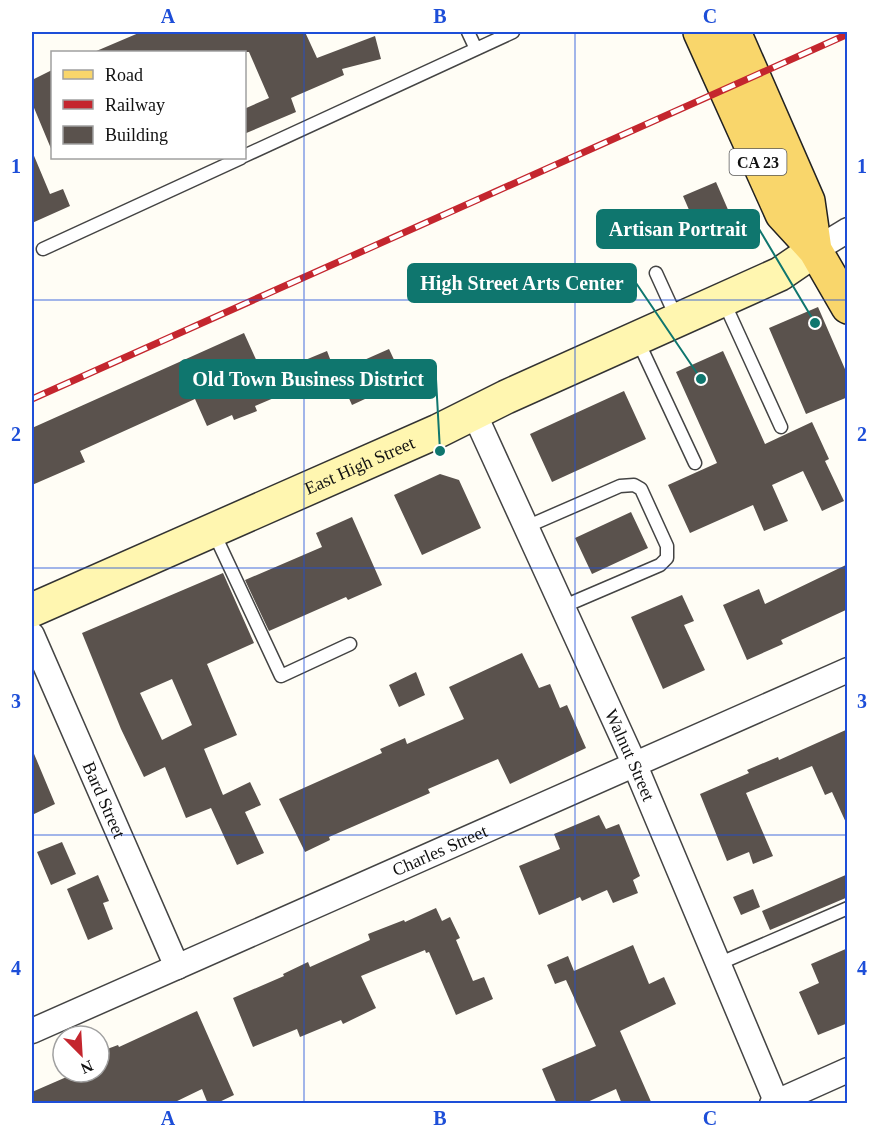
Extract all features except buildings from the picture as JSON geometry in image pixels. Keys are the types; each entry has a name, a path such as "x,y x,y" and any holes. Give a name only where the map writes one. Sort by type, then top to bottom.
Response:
{"main road":[{"name":"CA 23","path":"700,32 782,213 815,250 848,307"},
{"name":"CA 23","path":"734,32 808,201 815,250"}],"street":[{"path":"815,250 848,230"},
{"name":"East High Street","path":"32,610 780,274 815,250"},
{"name":"Walnut Street","path":"474,413 634,763 774,1102"},
{"name":"Bard Street","path":"32,635 177,967"},
{"name":"Charles Street","path":"32,1031 848,670"},
{"path":"774,1102 848,1070"}],"lane":[{"path":"468,32 476,49"},
{"path":"246,156 513,32"},
{"path":"43,249 239,159"},
{"path":"656,273 678,320"},
{"path":"723,300 781,427"},
{"path":"636,339 694,463"},
{"path":"526,527 620,486 634,485 641,489 667,546 667,558 660,565 562,607"},
{"path":"213,530 281,675 350,644"},
{"path":"718,964 848,908"}],"railway":[{"path":"32,399 848,34"}],"place":[{"name":"Artisan Portrait","path":"815,323"},
{"name":"High Street Arts Center","path":"701,379"},
{"name":"Old Town Business District","path":"440,451"}]}
